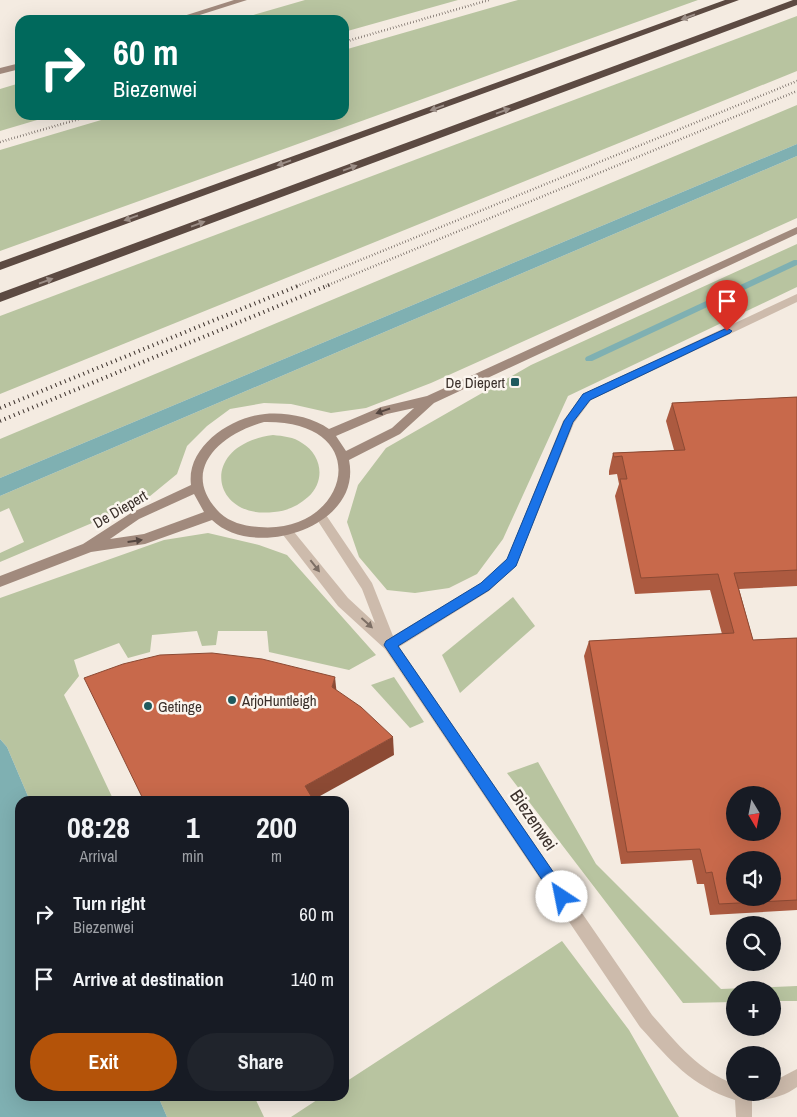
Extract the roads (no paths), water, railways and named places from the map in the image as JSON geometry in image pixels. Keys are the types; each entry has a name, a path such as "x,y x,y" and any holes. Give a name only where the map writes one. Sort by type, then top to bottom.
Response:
{"highway":[{"path":"0,266 734,0"},
{"path":"0,298 797,2"}],"main road":[{"path":"192,15 243,0"},
{"path":"0,71 15,67"},
{"path":"328,435 385,410 430,400 797,230"},
{"path":"343,458 396,431 430,400"},
{"path":"264,418 288,418 310,424 328,435 337,445 343,458 345,473 342,488 333,503 305,525 286,531 266,533 246,530 228,524 213,514 203,502 198,487 198,468 207,450 222,434 242,423 264,418"},
{"name":"De Diepert","path":"0,582 87,548 135,516 198,487"},
{"name":"De Diepert","path":"87,548 145,539 213,514"}],"street":[{"path":"390,645 485,587 512,562 569,421 587,397 797,298"},
{"name":"Biezenwei","path":"320,515 368,587 390,645"},
{"name":"Biezenwei","path":"286,531 343,602 390,645 646,1021 688,1066 704,1079 726,1090"},
{"path":"781,1088 797,1077"},
{"path":"740,1101 744,1117"}],"water":[{"path":"797,144 797,156 0,496 0,478"},
{"path":"0,739 7,747 28,796 15,796 15,1101 160,1101 167,1117 0,1117"}],"waterway":[{"path":"589,359 797,262"}],"railway":[{"path":"349,41 489,0"},
{"path":"297,286 797,81"},
{"path":"326,286 797,91"},
{"path":"0,142 76,120"},
{"path":"0,408 300,285"},
{"path":"0,421 329,285"}],"place":[{"name":"De Diepert","path":"515,382"},
{"name":"ArjoHuntleigh","path":"232,700"},
{"name":"Getinge","path":"148,706"}]}
